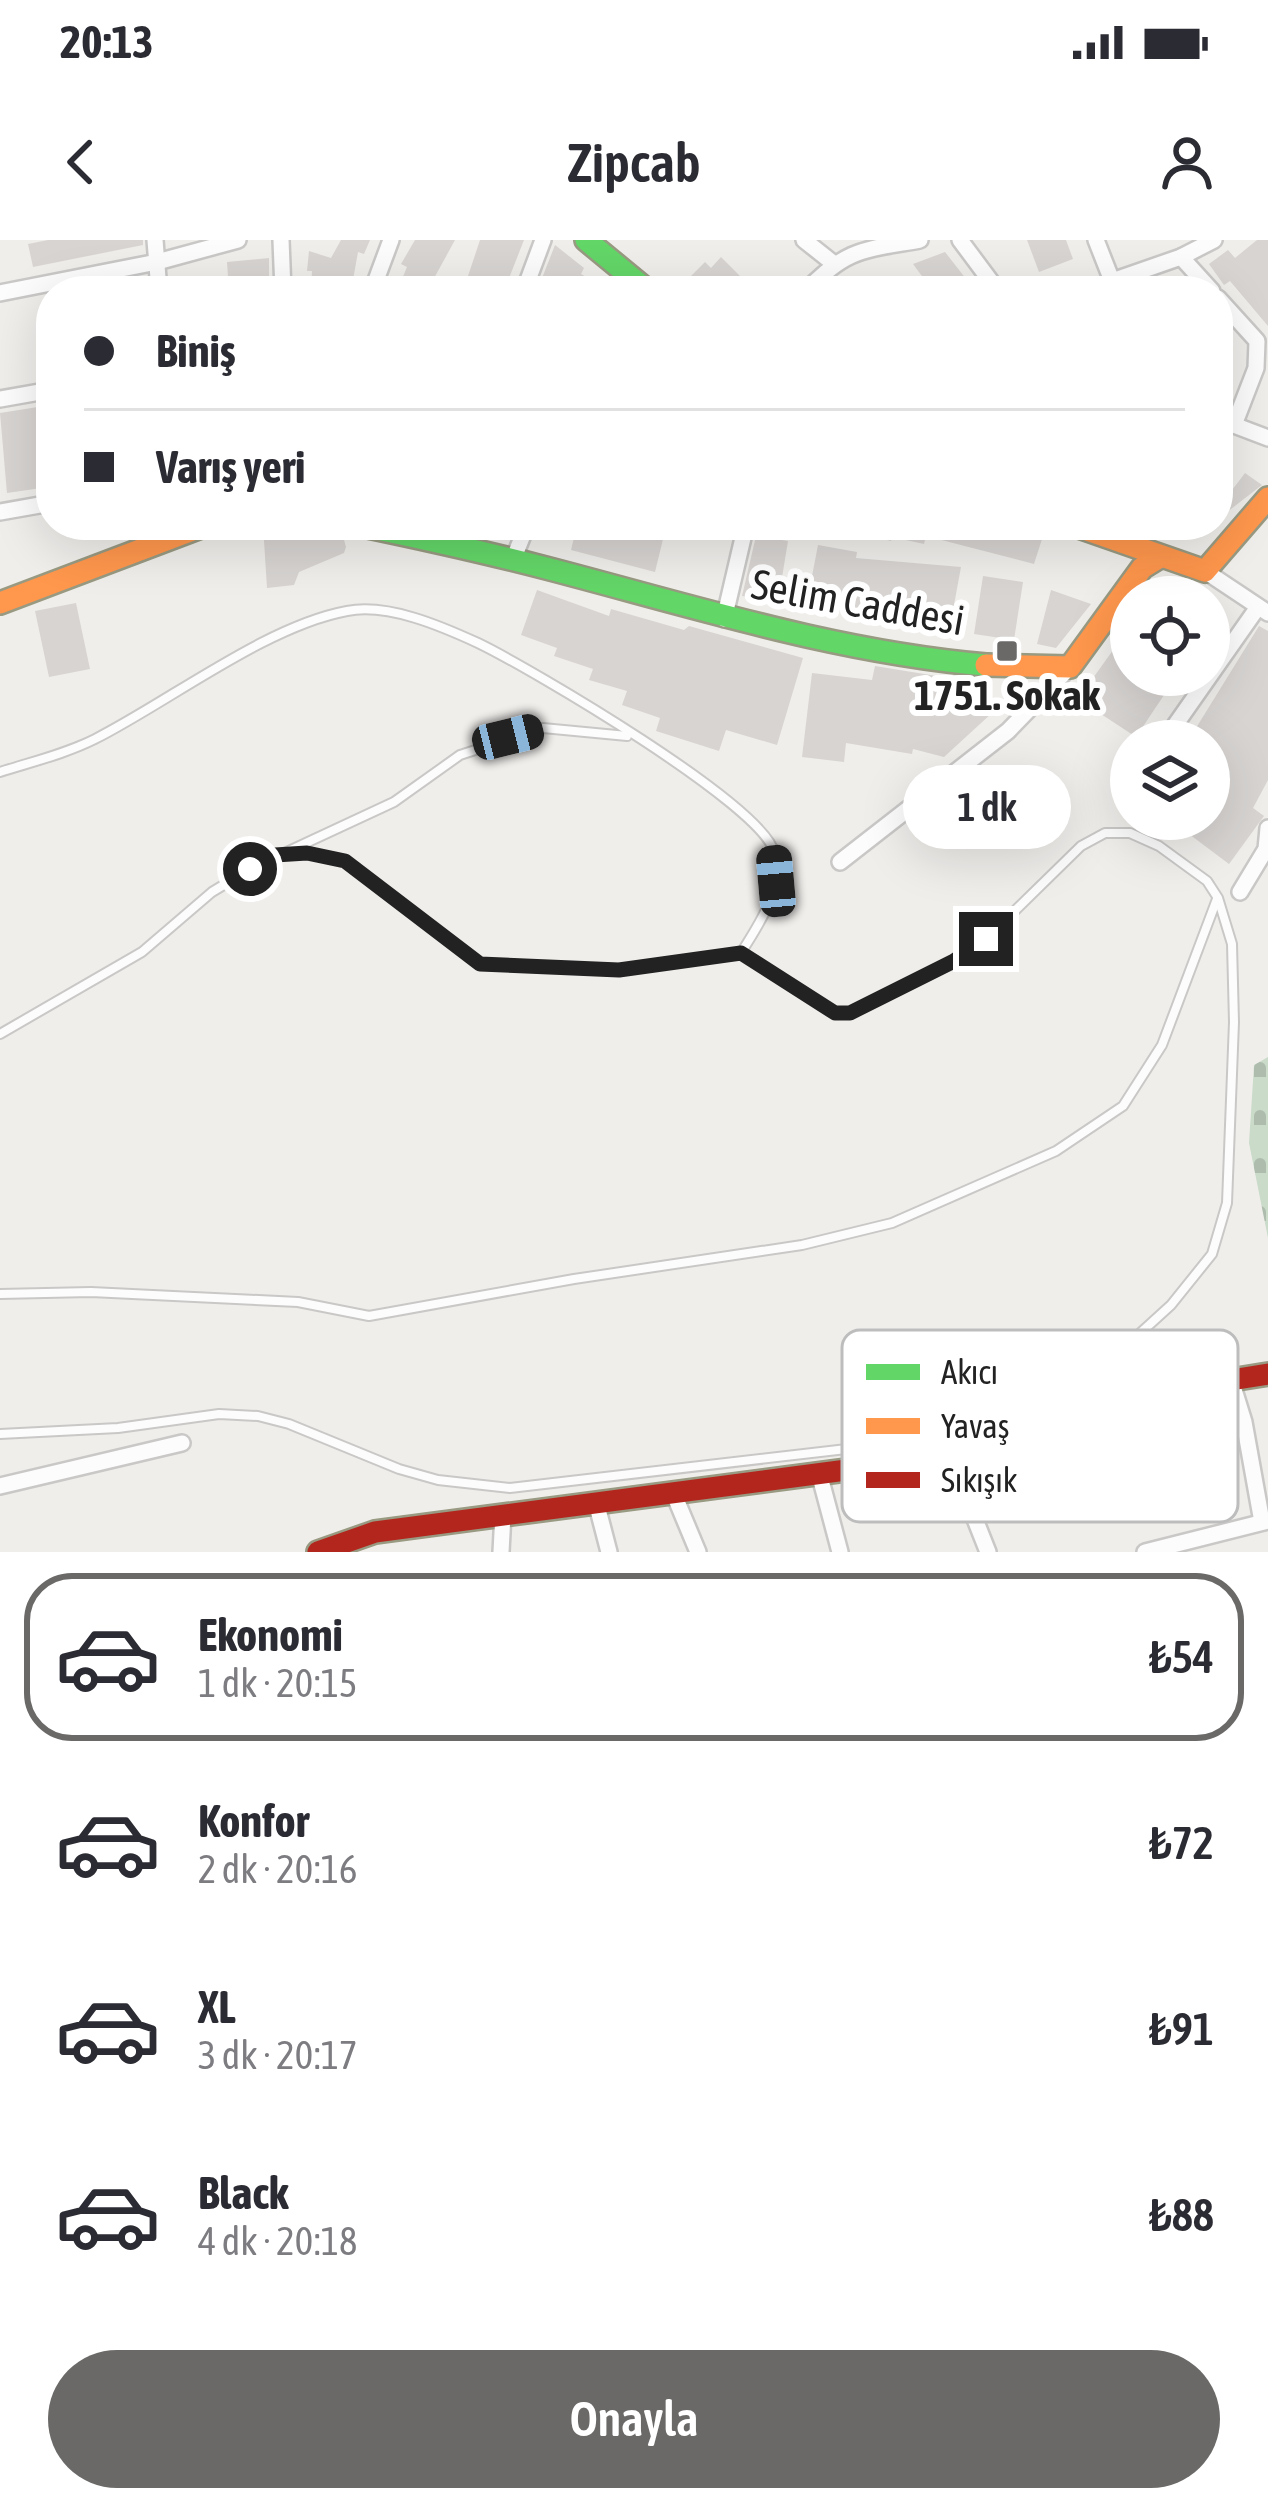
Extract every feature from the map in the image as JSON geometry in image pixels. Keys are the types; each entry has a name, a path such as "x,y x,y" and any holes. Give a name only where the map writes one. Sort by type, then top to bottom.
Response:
{"main road":[{"path":"586,240 630,276"},
{"path":"1233,539 1268,498"},
{"path":"0,603 166,540"},
{"name":"Selim Caddesi","path":"424,540 852,649 1035,668 1070,667"},
{"path":"1124,540 1205,571 1232,540"},
{"path":"1070,667 1142,568 1160,557"},
{"path":"1238,1379 1268,1374"},
{"path":"332,1550 375,1532 842,1470"}],"street":[{"path":"155,240 158,276"},
{"path":"86,276 238,240"},
{"path":"281,240 282,276"},
{"path":"378,276 391,240"},
{"path":"530,276 543,240"},
{"path":"804,240 833,263"},
{"path":"820,276 862,245 920,240"},
{"path":"960,240 987,276"},
{"path":"1096,240 1110,276"},
{"path":"1137,276 1214,240"},
{"path":"1181,257 1198,276"},
{"path":"0,293 36,286"},
{"path":"1233,315 1257,341 1256,368 1233,409"},
{"path":"0,399 36,393"},
{"path":"1233,425 1268,438"},
{"path":"0,512 36,506"},
{"path":"512,560 520,540"},
{"path":"724,620 743,540"},
{"path":"1180,720 1263,610 1205,571"},
{"path":"840,862 1008,731 1070,667"},
{"path":"1240,892 1266,849 1268,828"},
{"path":"1144,1552 1265,1521 1238,1403"},
{"path":"0,1486 182,1443"},
{"path":"819,1473 840,1552"},
{"path":"674,1492 698,1552"},
{"path":"596,1502 609,1552"},
{"path":"501,1552 503,1514"},
{"path":"976,1522 988,1552"}],"lane":[{"path":"0,772 80,747 292,629 345,611 368,609 436,626 480,644 636,737 744,812 773,848 776,881 767,910 741,953"},
{"path":"0,1034 142,952 212,892 275,855 394,802 460,755 543,728 636,737"},
{"path":"275,855 307,853 345,861 480,964 619,970 741,953 835,1013 850,1013 954,961 986,939 1081,846 1106,833 1130,833 1159,846 1207,881 1218,898 1232,944 1234,1022 1227,1203 1212,1254 1171,1305 1144,1330"},
{"path":"0,1294 91,1292 298,1302 369,1316 802,1245 892,1223 1056,1151 1123,1106 1162,1045 1218,898"},
{"path":"0,1434 118,1428 219,1414 258,1416 438,1480 510,1488 842,1450"}],"green space":[{"path":"1268,1057 1268,1238 1249,1143 1254,1065"}],"building":[{"path":"143,240 143,245 33,267 28,244"},
{"path":"341,240 370,240 364,254 358,252 354,276 312,276 312,271 307,271 309,251 331,258"},
{"path":"415,240 455,240 435,276 403,276 407,267 401,264"},
{"path":"480,240 524,240 510,276 468,276"},
{"path":"1027,240 1066,240 1073,259 1039,272"},
{"path":"1257,240 1268,240 1268,326 1233,285 1233,276 1218,276 1209,264 1228,250 1235,258"},
{"path":"555,245 584,268 585,276 543,276"},
{"path":"945,252 964,276 922,276 913,264"},
{"path":"721,257 740,276 691,276 705,262 711,268"},
{"path":"269,258 269,276 228,276 227,262"},
{"path":"36,407 36,489 7,493 0,413"},
{"path":"1245,473 1262,485 1233,507 1233,489"},
{"path":"264,540 344,540 344,553 299,572 294,585 267,588"},
{"path":"573,540 663,540 655,572 571,550"},
{"path":"755,540 788,541 778,602 742,596"},
{"path":"941,540 1042,540 1034,564"},
{"path":"818,545 857,552 856,558 961,567 949,632 807,602"},
{"path":"983,576 1023,582 1014,640 974,634"},
{"path":"537,590 609,616 611,609 803,658 777,745 726,730 719,751 656,731 660,718 622,705 627,691 589,680 593,669 554,656 557,648 521,635"},
{"path":"1051,590 1091,604 1056,648 1037,644"},
{"path":"76,603 90,669 49,677 35,611"},
{"path":"1259,626 1268,631 1268,780 1253,808 1264,816 1229,864 1197,840 1230,840 1230,720 1201,720 1216,696 1230,696 1230,673"},
{"path":"1110,654 1110,696 1163,696 1147,720 1110,720 1078,699"},
{"path":"875,666 986,684 992,713 944,757 846,743 844,762 802,757 812,673 872,680"}],"traffic: fast":[{"path":"586,240 630,276"},
{"path":"425,540 819,639 986,665"}],"traffic: slow":[{"path":"1233,539 1268,498"},
{"path":"0,603 166,540"},
{"path":"1116,540 1205,571 1232,540"},
{"path":"986,665 1070,667 1142,568 1160,557"}],"traffic: jam":[{"path":"1238,1379 1268,1374"},
{"path":"318,1552 375,1532 842,1471"}],"place":[{"name":"1751. Sokak","path":"1007,651"}],"route":[{"path":"250,869 275,855 307,853 345,861 480,964 619,970 741,953 835,1013 850,1013 954,961 986,939"}]}
